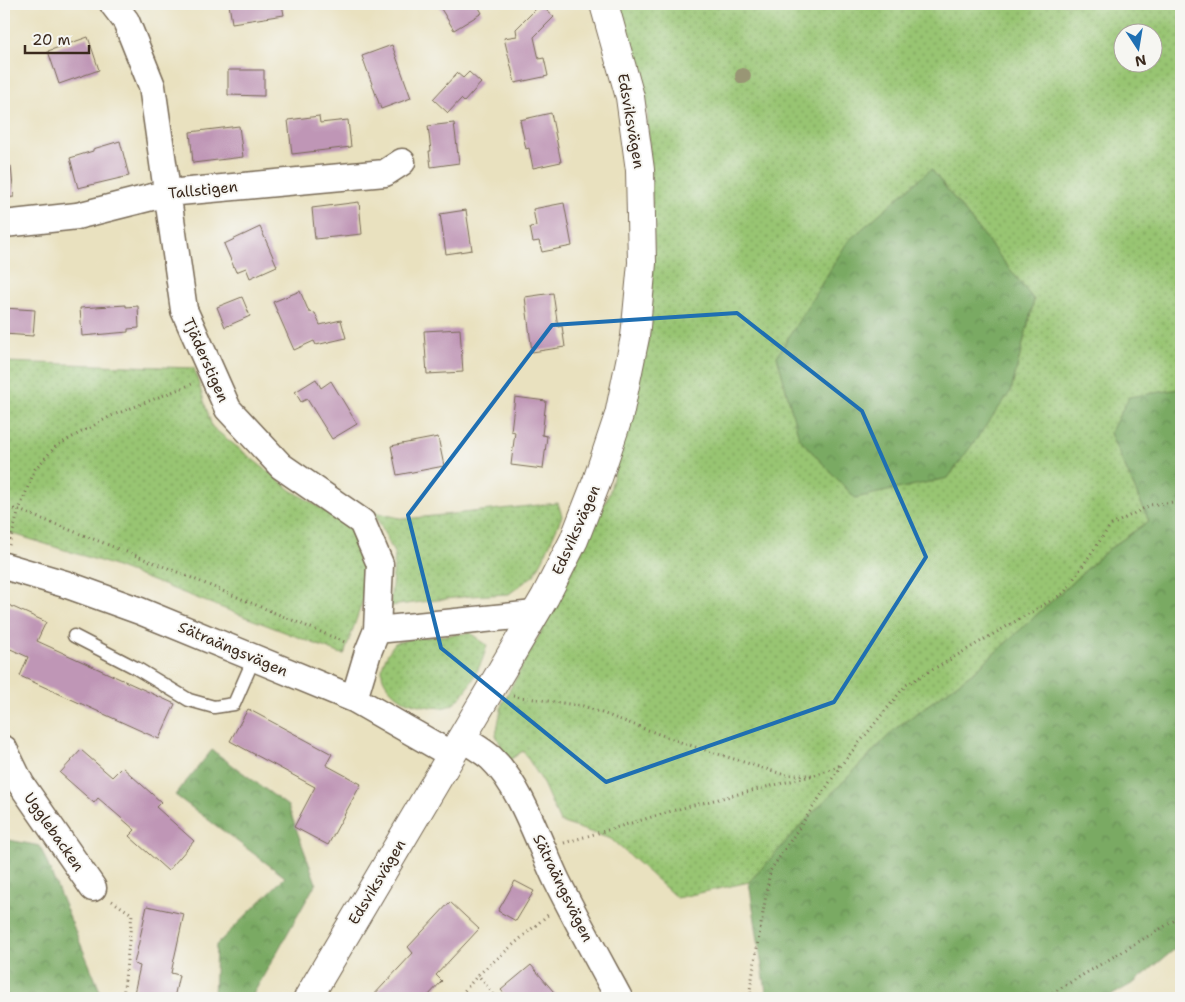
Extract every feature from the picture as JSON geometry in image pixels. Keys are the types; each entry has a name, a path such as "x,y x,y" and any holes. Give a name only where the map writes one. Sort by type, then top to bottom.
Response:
{"street":[{"name":"Tjäderstigen","path":"113,4 126,21 152,86 184,310 228,409 281,466 362,522 380,564 373,641 354,699"},
{"name":"Edsviksvägen","path":"308,998 534,614 574,540 598,481 619,415 635,337 642,263 640,170 630,97 604,4"},
{"name":"Tallstigen","path":"4,224 77,216 168,193 385,173 402,162"},
{"name":"Sätraängsvägen","path":"6,556 65,584 140,611 354,699 457,746 490,758 505,776 525,809 542,850 566,899 619,998"},
{"path":"373,641 534,614"},
{"name":"Ugglebacken","path":"4,749 20,784 93,888"}],"lane":[{"path":"74,636 136,668 189,700 214,707 234,704 254,658"}],"path":[{"path":"6,556 19,510 35,469 56,446 111,416 214,377"},
{"path":"752,998 750,990 770,871 842,764 906,686 1064,593 1110,526 1150,504 1181,501"},
{"path":"4,507 19,510 170,569 373,641"},
{"path":"511,696 583,706 686,744 785,775 816,776"},
{"path":"542,850 682,808 816,776 842,764"},
{"path":"93,888 132,914 123,998"},
{"path":"458,998 478,975 566,899"},
{"path":"1044,998 1181,915"},
{"path":"478,975 496,998"}],"highlighted area":[{"path":"737,313 862,411 926,557 834,702 606,782 441,648 408,515 552,325"}],"green space":[{"path":"619,4 1181,4 1181,390 1179,389 1110,433 1149,521 1109,549 976,670 895,729 806,820 749,882 677,898 611,839 560,822 541,779 523,751 508,761 496,735 502,704 542,630 609,494 649,336 654,246 647,107","holes":["931,169 1034,300 1011,391"]},
{"path":"931,169 1034,300 1011,391 948,478 855,498 799,438 777,356 848,241"},
{"path":"4,362 194,368 212,427 291,490 352,527 366,565 363,600 344,655 106,563 4,531"},
{"path":"1181,390 1181,944 1135,982 1107,998 767,998 749,882 806,820 895,729 976,670 1109,549 1149,521 1110,433 1129,397"},
{"path":"558,503 562,516 543,559 534,575 509,594 470,596 390,606 395,555 374,512 404,519"},
{"path":"470,633 487,645 482,661 472,680 455,703 445,707 434,707 408,702 393,692 383,678 383,664 395,643 410,639"},
{"path":"212,750 288,806 316,883 251,998 214,998 216,945 285,877 175,795"},
{"path":"4,839 40,846 103,998 4,998"}],"building":[{"path":"229,4 282,4 284,15 232,23"},
{"path":"438,4 477,4 482,13 454,30"},
{"path":"540,5 554,17 534,37 539,59 544,58 548,76 515,83 504,38 517,36 516,29"},
{"path":"88,37 99,70 59,84 48,51"},
{"path":"392,45 411,98 381,109 362,56"},
{"path":"228,70 264,70 264,96 228,95"},
{"path":"469,72 481,83 464,102 461,99 448,113 433,99 457,73 463,78"},
{"path":"551,113 561,162 533,168 529,148 526,149 520,120"},
{"path":"319,116 320,123 348,120 351,147 292,154 288,120"},
{"path":"454,123 459,163 431,167 428,126"},
{"path":"239,126 243,157 193,163 190,132"},
{"path":"120,141 129,176 78,188 70,158"},
{"path":"11,166 14,197 4,198 4,167"},
{"path":"359,202 362,234 315,239 312,208"},
{"path":"564,203 572,246 542,252 539,241 533,242 530,227 536,226 533,209"},
{"path":"466,210 472,250 446,254 440,214"},
{"path":"260,227 277,266 250,278 246,268 236,272 224,244"},
{"path":"300,291 309,312 315,313 320,325 341,320 346,338 316,345 314,341 294,350 273,302"},
{"path":"553,293 558,327 562,326 565,347 532,352 525,297"},
{"path":"242,297 250,316 225,327 217,307"},
{"path":"126,305 126,307 138,306 139,328 128,329 128,332 82,336 80,308"},
{"path":"4,308 35,310 33,336 4,334"},
{"path":"460,329 463,372 427,374 424,331"},
{"path":"316,379 321,388 331,381 357,424 332,439 307,399 301,402 295,392"},
{"path":"515,397 546,401 542,435 547,436 543,469 511,465 515,432 511,431"},
{"path":"438,437 444,466 397,475 391,446"},
{"path":"4,603 46,622 37,641 175,704 159,739 20,676 28,657 4,646"},
{"path":"248,709 332,754 326,765 361,784 328,845 294,827 315,787 230,741"},
{"path":"81,750 112,777 122,767 161,802 156,807 194,841 168,871 129,836 135,830 98,798 94,803 60,773"},
{"path":"515,881 534,891 516,921 498,911"},
{"path":"450,902 479,929 436,975 442,981 426,998 371,998 413,953 408,947"},
{"path":"147,906 184,914 171,973 179,975 174,998 133,998 140,966 134,964"},
{"path":"531,965 559,998 508,998 501,990"}]}
